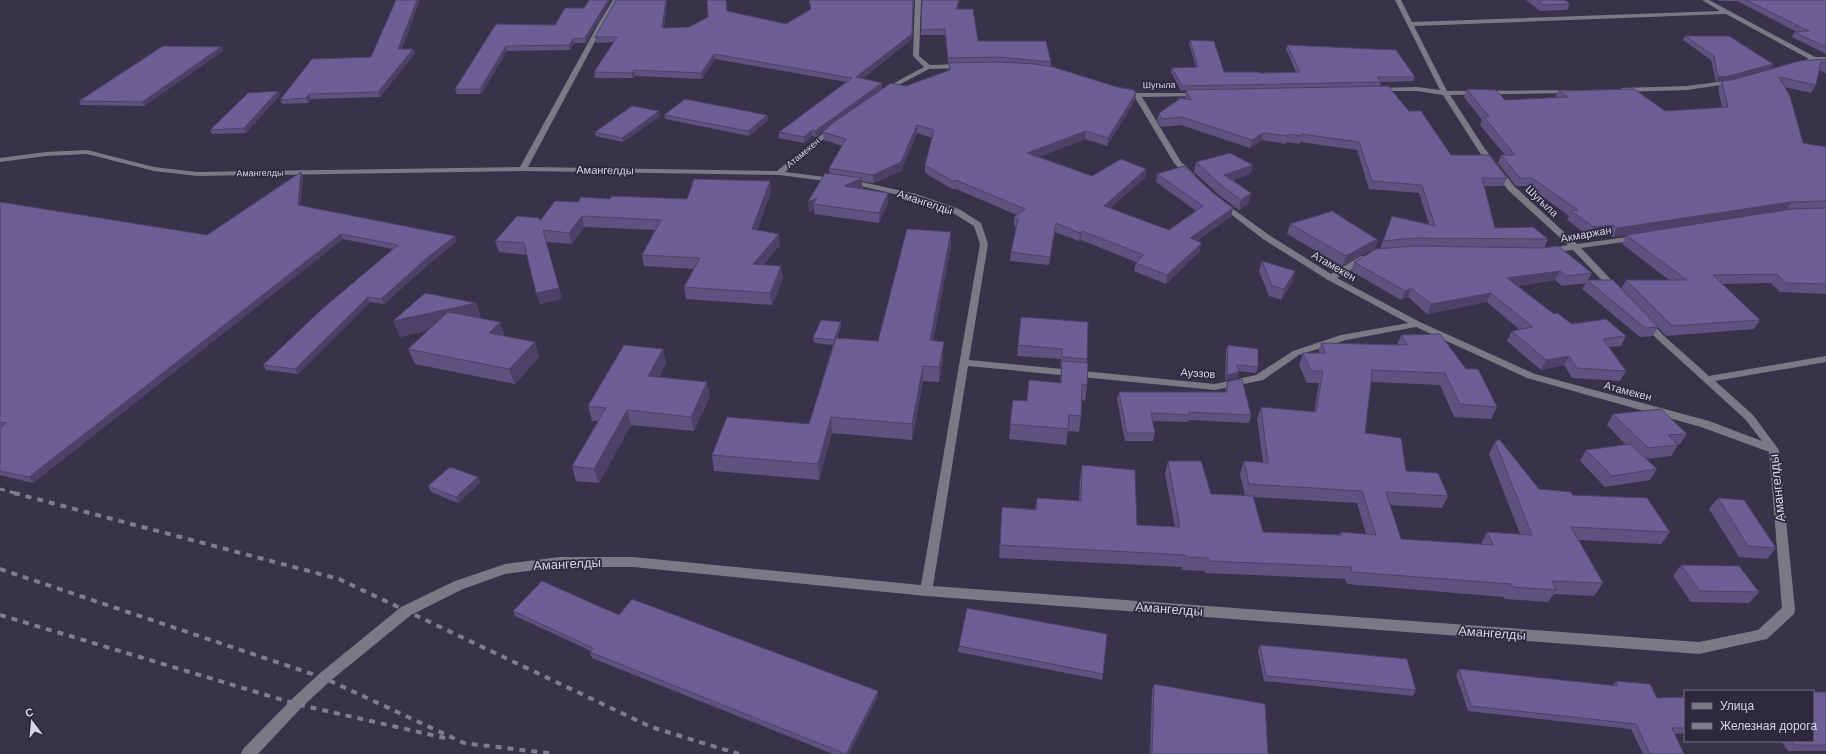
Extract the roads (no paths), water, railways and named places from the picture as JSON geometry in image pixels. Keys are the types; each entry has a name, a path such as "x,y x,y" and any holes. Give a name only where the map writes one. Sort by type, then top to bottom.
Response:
{"street":[{"path":"523,169 603,21 616,0"},
{"path":"918,0 916,56 928,67"},
{"name":"Шугыла","path":"1398,0 1446,93 1482,150 1511,188 1575,247 1623,297"},
{"path":"1705,0 1814,59"},
{"path":"1410,24 1727,12"},
{"path":"1792,66 1814,59 1826,59"},
{"path":"876,97 889,88 928,67 971,66"},
{"path":"1615,90 1687,88 1727,84 1742,80"},
{"path":"1117,89 1137,95 1178,163 1199,183"},
{"path":"1369,90 1417,89 1446,93 1576,91"},
{"name":"Шугыла","path":"1137,95 1209,94"},
{"name":"Атамекен","path":"780,173 839,124"},
{"name":"Амангелды","path":"0,160 46,154 88,152 154,169 197,174 523,169 780,173 858,183 913,196 956,211 978,225 984,244 926,591"},
{"name":"Атамекен","path":"1215,198 1266,237 1331,278 1417,324 1531,376 1705,424 1774,450"},
{"name":"Акмаржан","path":"1539,253 1643,236"},
{"path":"1331,278 1370,255"},
{"path":"1639,314 1660,337 1708,379 1826,360"},
{"name":"Ауэзов","path":"965,363 1215,387 1259,378 1296,353 1344,337 1417,324"},
{"name":"Амангелды","path":"248,754 296,704 324,678 406,611 459,585 506,569 560,562 633,562 926,591 1699,648 1762,635 1789,610 1774,450 1749,417 1708,379"}],"railway":[{"path":"0,489 18,494"},
{"path":"14,493 339,579 651,727 739,754"},
{"path":"0,569 324,678 464,743 555,754"},
{"path":"0,615 296,704 445,738"}]}
